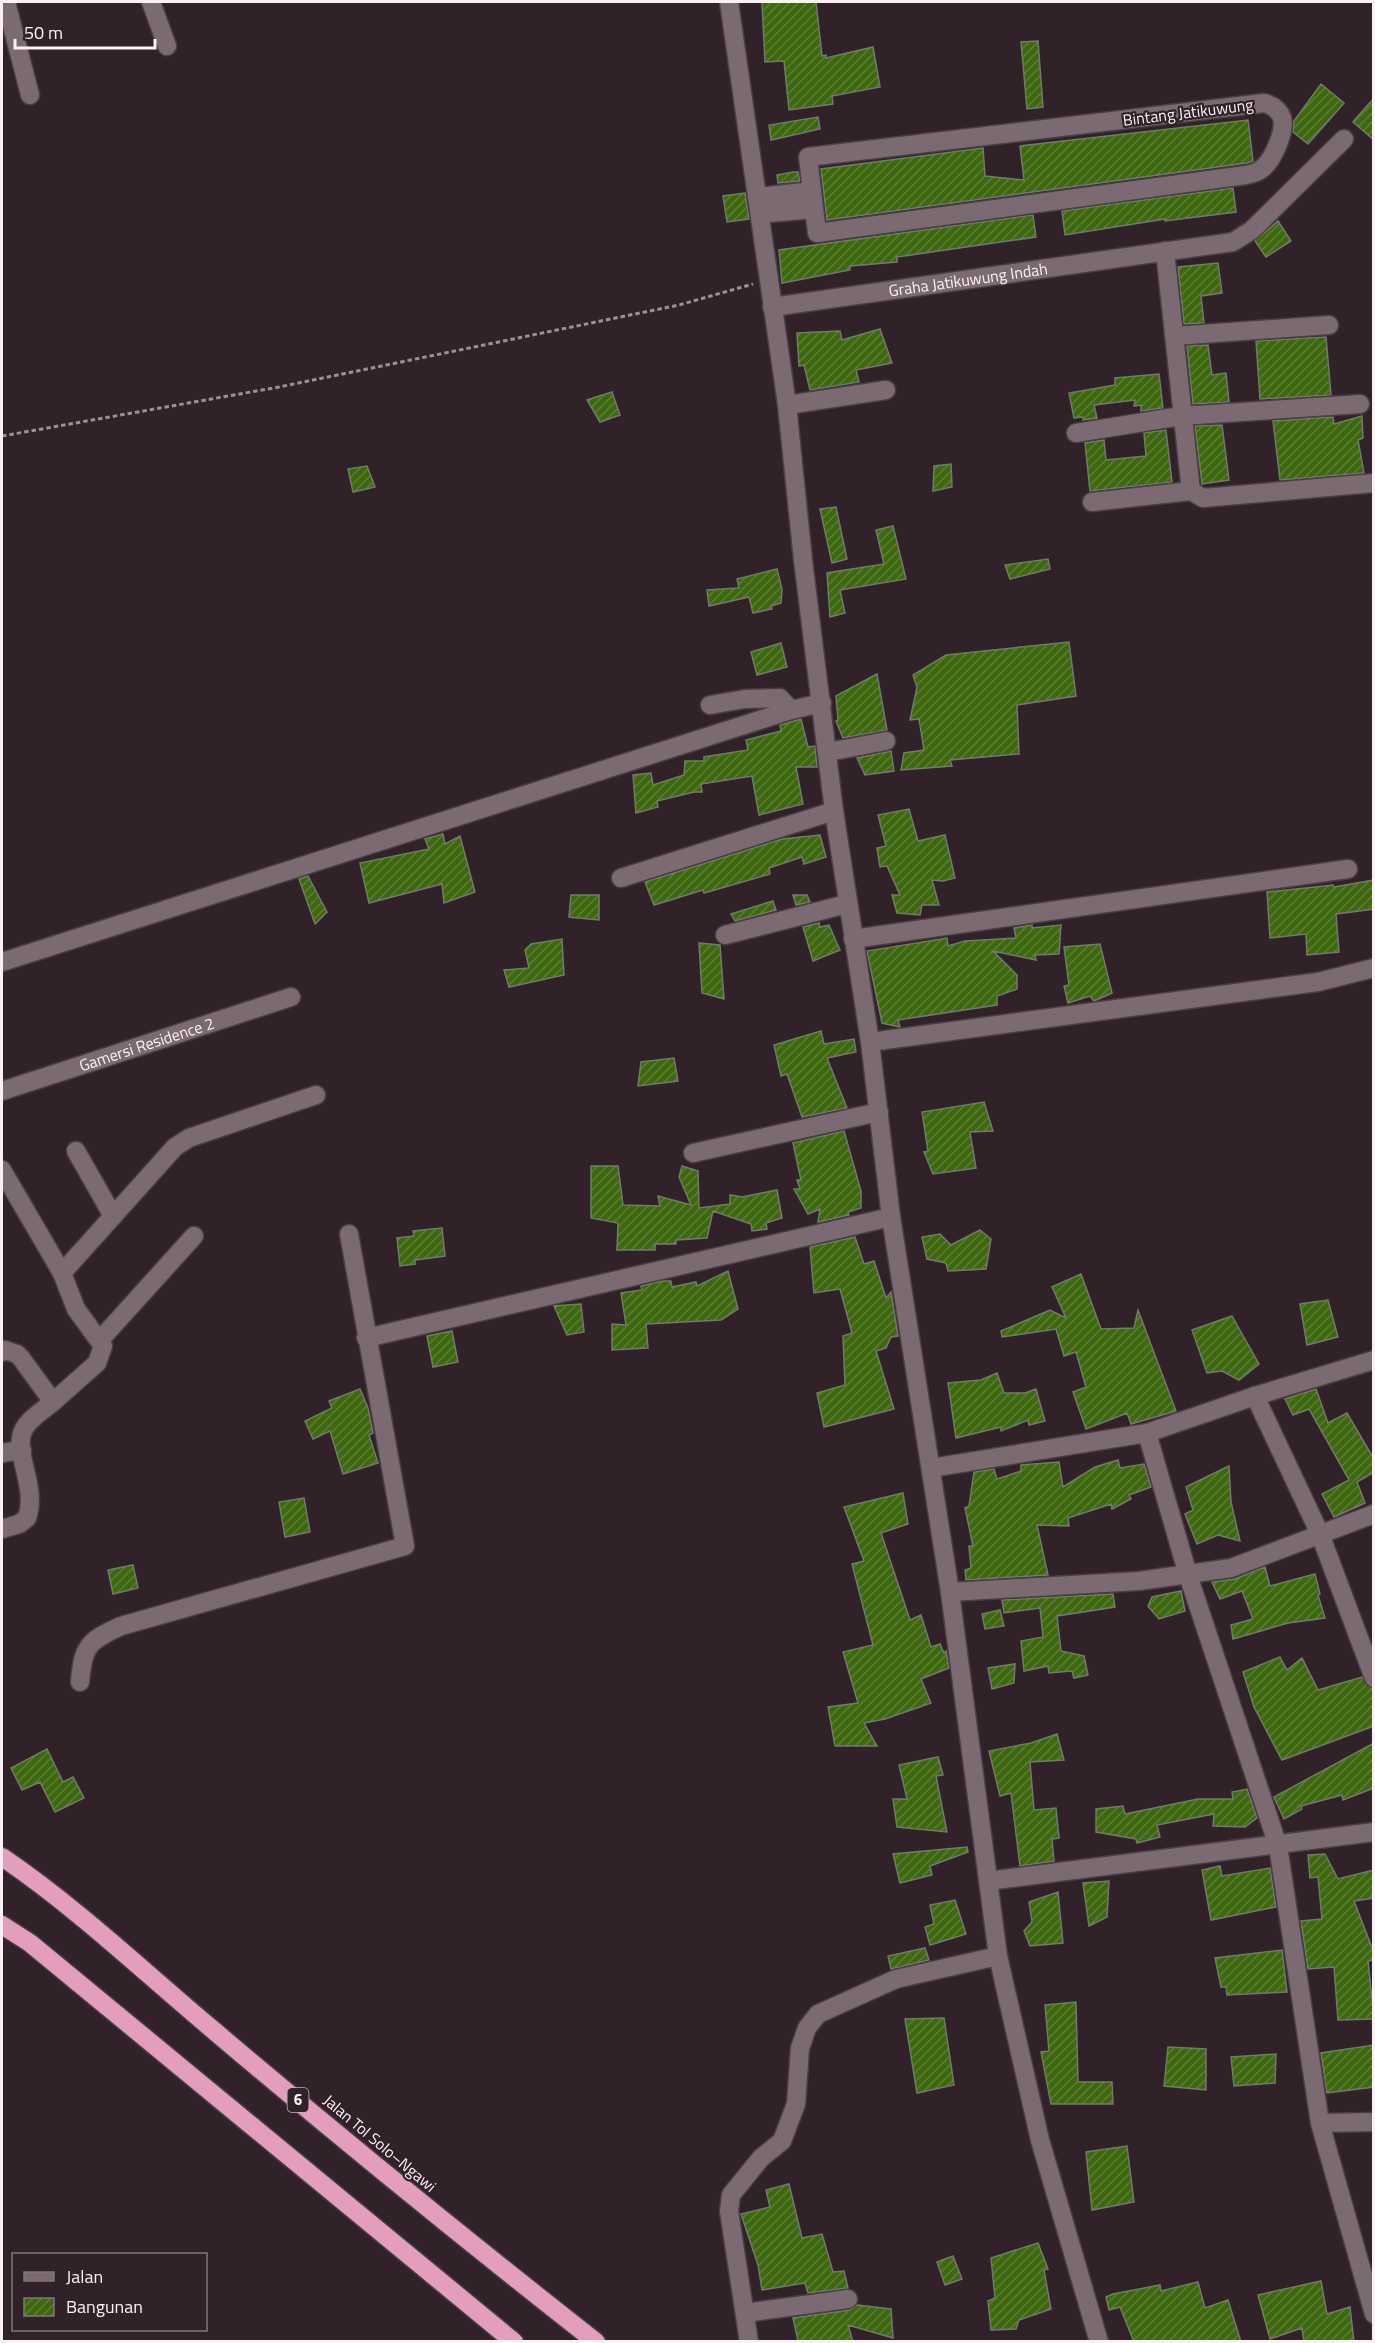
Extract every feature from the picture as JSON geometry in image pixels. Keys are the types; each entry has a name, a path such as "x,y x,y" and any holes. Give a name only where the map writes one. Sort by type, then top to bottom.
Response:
{"highway":[{"name":"Jalan Tol Solo–Ngawi","path":"2,1857 75,1911 471,2244 596,2342"},
{"path":"2,1925 30,1943 514,2342"}],"street":[{"path":"6,2 30,95"},
{"path":"151,2 167,46"},
{"path":"729,2 787,405 802,560 834,812 870,1042 891,1217 950,1592 998,1956 1040,2140 1099,2342"},
{"name":"Bintang Jatikuwung","path":"1264,102 1275,106 1282,118 1282,130 1269,162 1260,170 1246,175 817,233 813,200 808,158 1264,102"},
{"name":"Graha Jatikuwung Indah","path":"772,307 1223,244 1244,237 1344,140"},
{"path":"759,205 813,200"},
{"path":"1166,251 1191,491"},
{"path":"1174,336 1329,325"},
{"path":"787,405 886,390"},
{"path":"1076,433 1182,416 1360,404"},
{"path":"1092,502 1191,491 1203,498 1374,483"},
{"path":"710,705 745,699 780,698 791,710"},
{"path":"2,962 791,710 822,704"},
{"path":"828,752 886,741"},
{"path":"621,878 834,812"},
{"path":"853,939 1348,869"},
{"path":"725,936 847,904"},
{"path":"870,1042 1318,982 1374,968"},
{"name":"Gamersi Residence 2","path":"2,1091 291,998"},
{"path":"62,1273 175,1147 189,1138 316,1095"},
{"path":"693,1153 879,1112"},
{"path":"76,1151 113,1216"},
{"path":"2,1170 62,1273 76,1309 100,1340 103,1353 98,1363 28,1423 22,1432 22,1450 32,1496 31,1509 27,1518 19,1524 2,1529"},
{"path":"366,1338 891,1217"},
{"path":"80,1682 82,1654 90,1643 99,1636 121,1626 405,1546 349,1234"},
{"path":"100,1340 194,1236"},
{"path":"2,1353 5,1350 17,1354 53,1402"},
{"path":"931,1468 1147,1433 1255,1396 1374,1360"},
{"path":"1255,1396 1320,1534 1374,1678"},
{"path":"1147,1433 1188,1575 1278,1846 1320,2123 1374,2314"},
{"path":"2,1453 22,1450"},
{"path":"950,1592 1138,1581 1232,1568 1374,1514"},
{"path":"988,1881 1374,1832"},
{"path":"749,2342 729,2211 730,2194 761,2158 782,2141 796,2104 800,2048 807,2028 818,2014 896,1979 998,1956"},
{"path":"1320,2123 1374,2122"},
{"path":"745,2313 848,2299"}],"path":[{"path":"2,436 279,387 679,305 769,280"}],"building":[{"path":"762,2 816,2 822,56 826,55 826,58 873,47 880,87 832,96 833,104 789,110 784,61 765,62"},
{"path":"1038,41 1043,107 1027,109 1021,42"},
{"path":"1321,84 1344,103 1308,144 1293,132 1294,121"},
{"path":"1374,98 1374,140 1353,122"},
{"path":"818,117 820,129 771,140 769,125"},
{"path":"1248,120 1253,161 1247,163 827,220 821,169 983,148 985,176 1024,180 1020,146"},
{"path":"798,172 800,181 778,183 777,175"},
{"path":"1233,188 1236,212 1165,221 1165,219 1065,235 1062,211"},
{"path":"745,193 749,219 727,222 723,196"},
{"path":"1033,215 1036,237 897,257 897,262 850,266 850,270 782,283 779,250"},
{"path":"1278,221 1291,241 1266,257 1255,241"},
{"path":"1218,263 1222,293 1201,296 1204,323 1184,324 1178,267"},
{"path":"880,329 892,363 856,370 859,382 810,390 804,365 799,366 797,333 840,331 842,340"},
{"path":"1326,337 1331,395 1260,399 1256,341"},
{"path":"1208,345 1212,375 1226,373 1229,402 1193,404 1187,346"},
{"path":"1159,374 1163,408 1141,411 1141,405 1134,406 1135,400 1094,405 1097,418 1083,420 1083,417 1074,418 1069,393 1115,385 1115,378"},
{"path":"612,392 620,415 600,422 587,400"},
{"path":"1362,416 1363,438 1358,440 1364,473 1280,480 1273,421 1333,417 1334,424"},
{"path":"1222,425 1229,480 1202,484 1195,426"},
{"path":"1166,430 1172,482 1090,491 1085,443 1104,440 1106,460 1146,456 1144,433"},
{"path":"951,464 952,487 933,491 934,466"},
{"path":"367,466 375,487 353,492 348,469"},
{"path":"836,507 847,559 832,563 820,509"},
{"path":"893,526 906,579 840,590 845,613 830,617 827,573 884,564 876,530"},
{"path":"1048,559 1050,569 1010,579 1005,565"},
{"path":"777,569 782,589 781,603 771,606 772,609 753,613 749,597 709,606 707,590 739,588 737,579"},
{"path":"1069,642 1076,696 1017,705 1019,754 950,760 952,766 901,770 904,753 924,750 919,719 910,720 917,687 913,675 946,655"},
{"path":"781,643 787,667 757,675 751,652"},
{"path":"877,674 887,730 843,738 836,721 838,720 836,696"},
{"path":"801,719 808,747 815,746 817,767 796,767 803,804 759,815 752,776 701,784 702,792 657,801 658,807 636,813 633,775 651,773 653,785 684,775 685,761 704,761 704,757 748,750 746,740 781,731 780,725"},
{"path":"891,751 894,771 865,775 857,758"},
{"path":"909,809 918,841 945,835 955,878 943,881 932,880 939,905 922,905 920,915 897,913 892,895 900,895 887,866 880,867 877,848 886,846 878,815"},
{"path":"443,834 445,844 460,836 475,892 444,903 442,884 369,903 360,863 429,849 425,839"},
{"path":"820,835 826,857 804,864 802,857 769,868 770,874 704,893 703,890 654,905 645,882 782,839"},
{"path":"308,876 327,912 315,924 299,879"},
{"path":"1374,880 1374,909 1336,914 1339,952 1307,955 1306,934 1270,938 1267,892 1333,885 1334,887"},
{"path":"571,895 599,895 599,920 569,917"},
{"path":"793,895 807,895 810,902 796,905"},
{"path":"773,901 776,910 735,921 731,914"},
{"path":"819,923 820,927 829,925 840,950 813,961 803,927"},
{"path":"1032,925 1032,928 1061,925 1059,954 1035,955 1036,960 993,951 1017,975 1017,989 997,996 997,1005 898,1020 900,1027 882,1023 867,951 947,938 948,946 965,941 1016,938 1014,928"},
{"path":"562,939 564,975 509,987 504,970 529,968 525,950 531,944"},
{"path":"699,943 720,945 724,999 702,993"},
{"path":"1100,944 1112,993 1094,1001 1090,996 1068,1003 1064,986 1069,985 1064,947"},
{"path":"821,1031 824,1044 854,1039 856,1052 827,1058 847,1108 802,1117 787,1074 781,1076 774,1045"},
{"path":"674,1058 678,1081 638,1086 641,1062"},
{"path":"984,1102 993,1131 970,1132 976,1168 933,1174 924,1152 928,1151 922,1112"},
{"path":"844,1131 861,1191 861,1208 848,1212 849,1215 818,1222 820,1209 808,1214 794,1189 800,1189 797,1180 801,1180 793,1143"},
{"path":"591,1166 618,1166 623,1205 660,1206 658,1196 691,1205 679,1177 682,1166 698,1171 699,1208 730,1204 730,1195 742,1197 777,1190 782,1218 766,1223 767,1229 752,1231 751,1224 713,1211 707,1238 676,1240 676,1244 655,1244 655,1250 617,1250 618,1223 591,1218"},
{"path":"442,1228 445,1256 415,1260 415,1264 400,1266 397,1238 414,1236 413,1231"},
{"path":"980,1230 991,1239 986,1269 948,1271 946,1263 927,1259 922,1237 940,1234 951,1245"},
{"path":"855,1237 864,1264 874,1261 886,1298 891,1292 898,1336 891,1337 886,1348 876,1351 894,1409 824,1427 817,1393 845,1385 843,1336 852,1333 840,1289 814,1293 810,1247"},
{"path":"728,1271 738,1309 721,1320 646,1324 648,1348 612,1350 612,1324 626,1325 621,1293 642,1290 641,1286 662,1281 671,1281 672,1287 696,1282 697,1286"},
{"path":"1081,1274 1101,1329 1134,1328 1138,1310 1176,1411 1131,1424 1127,1413 1086,1429 1073,1392 1086,1387 1076,1352 1064,1356 1056,1329 1002,1337 1001,1331 1050,1310 1066,1318 1052,1287"},
{"path":"1328,1300 1338,1337 1307,1345 1300,1304"},
{"path":"581,1304 584,1332 567,1335 554,1306"},
{"path":"1232,1316 1259,1364 1239,1380 1222,1371 1207,1373 1192,1330"},
{"path":"452,1331 458,1362 433,1367 427,1336"},
{"path":"997,1373 1004,1393 1025,1393 1036,1389 1045,1421 1029,1425 1028,1420 1001,1431 1001,1427 956,1438 948,1383 981,1380"},
{"path":"360,1389 368,1408 373,1433 369,1435 378,1463 343,1474 330,1431 313,1439 305,1421 332,1408 329,1401"},
{"path":"1316,1389 1328,1423 1347,1413 1374,1459 1374,1472 1357,1482 1365,1503 1334,1517 1322,1494 1349,1480 1309,1409 1293,1415 1285,1399"},
{"path":"1118,1460 1120,1468 1144,1464 1151,1487 1129,1495 1131,1499 1112,1509 1111,1504 1068,1518 1069,1526 1037,1525 1048,1575 966,1580 965,1570 971,1568 969,1546 973,1546 965,1508 969,1506 974,1472 994,1469 997,1479 1021,1471 1021,1465 1059,1462 1063,1487 1095,1467"},
{"path":"1229,1466 1231,1502 1240,1541 1218,1535 1197,1544 1185,1514 1193,1510 1186,1487"},
{"path":"903,1493 908,1524 881,1533 910,1620 921,1615 931,1647 940,1644 944,1653 946,1651 949,1668 921,1679 931,1703 885,1719 864,1723 877,1746 835,1746 828,1707 858,1703 843,1652 873,1645 852,1564 864,1561 844,1507"},
{"path":"304,1498 310,1532 285,1537 279,1502"},
{"path":"133,1565 138,1588 113,1594 108,1570"},
{"path":"1265,1567 1270,1586 1315,1574 1325,1618 1288,1623 1233,1639 1231,1625 1253,1619 1242,1591 1220,1599 1212,1582 1235,1579"},
{"path":"1181,1591 1185,1611 1159,1619 1148,1606 1152,1597"},
{"path":"1113,1594 1115,1607 1057,1616 1061,1651 1084,1656 1088,1675 1074,1678 1072,1671 1049,1673 1048,1666 1024,1671 1021,1641 1043,1637 1040,1608 1004,1613 1002,1600"},
{"path":"1000,1610 1004,1626 985,1629 982,1614"},
{"path":"1280,1657 1287,1670 1302,1658 1318,1690 1362,1677 1374,1692 1374,1726 1282,1760 1254,1707 1243,1672"},
{"path":"1015,1664 1014,1683 992,1689 988,1668"},
{"path":"1057,1734 1064,1760 1030,1762 1034,1810 1056,1808 1059,1838 1052,1839 1054,1861 1020,1866 1011,1793 1000,1796 989,1751 1031,1743"},
{"path":"1374,1743 1374,1788 1343,1800 1342,1795 1301,1806 1302,1809 1284,1819 1274,1797"},
{"path":"47,1749 63,1782 73,1777 84,1798 55,1812 40,1782 22,1790 11,1768"},
{"path":"938,1757 943,1775 936,1776 947,1832 897,1827 893,1799 907,1799 899,1765"},
{"path":"1247,1789 1257,1818 1245,1827 1213,1826 1214,1814 1157,1825 1160,1837 1137,1843 1136,1839 1096,1832 1096,1809 1123,1806 1125,1814 1198,1799 1233,1799 1232,1792"},
{"path":"967,1847 968,1852 930,1866 932,1875 900,1883 893,1854"},
{"path":"1325,1854 1338,1879 1374,1870 1374,1898 1354,1901 1374,1953 1374,1960 1368,1961 1374,2019 1338,2020 1334,1967 1308,1969 1301,1921 1322,1919 1318,1877 1310,1878 1308,1855"},
{"path":"1220,1866 1222,1876 1270,1868 1276,1907 1211,1920 1202,1870"},
{"path":"1109,1881 1107,1917 1089,1926 1083,1883"},
{"path":"1058,1892 1063,1943 1030,1946 1024,1931 1032,1922 1029,1902"},
{"path":"955,1900 966,1934 930,1945 925,1927 934,1924 930,1905"},
{"path":"925,1948 929,1960 891,1969 888,1956"},
{"path":"1282,1950 1287,1992 1227,1995 1226,1987 1221,1987 1215,1958"},
{"path":"1076,2002 1078,2082 1112,2082 1113,2104 1051,2104 1041,2052 1049,2051 1045,2005"},
{"path":"944,2018 954,2085 917,2093 905,2019"},
{"path":"1374,2045 1374,2087 1327,2093 1321,2053"},
{"path":"1168,2047 1206,2049 1206,2090 1164,2086"},
{"path":"1276,2054 1275,2083 1234,2086 1231,2057"},
{"path":"1127,2146 1134,2202 1092,2210 1086,2152"},
{"path":"789,2184 802,2238 822,2234 833,2272 844,2271 848,2288 808,2293 805,2283 762,2290 758,2265 741,2214 770,2207 766,2190"},
{"path":"1038,2243 1048,2269 1044,2270 1051,2309 1019,2320 1016,2329 991,2330 988,2301 995,2298 991,2258"},
{"path":"953,2256 962,2279 945,2285 937,2262"},
{"path":"1321,2281 1327,2314 1350,2307 1354,2342 1304,2342 1302,2328 1270,2339 1258,2295"},
{"path":"1198,2282 1205,2308 1228,2300 1241,2342 1134,2342 1120,2307 1109,2310 1106,2297 1113,2294 1160,2285 1161,2291"},
{"path":"857,2305 891,2309 893,2338 848,2325 853,2342 798,2341 793,2318 850,2310"}]}
